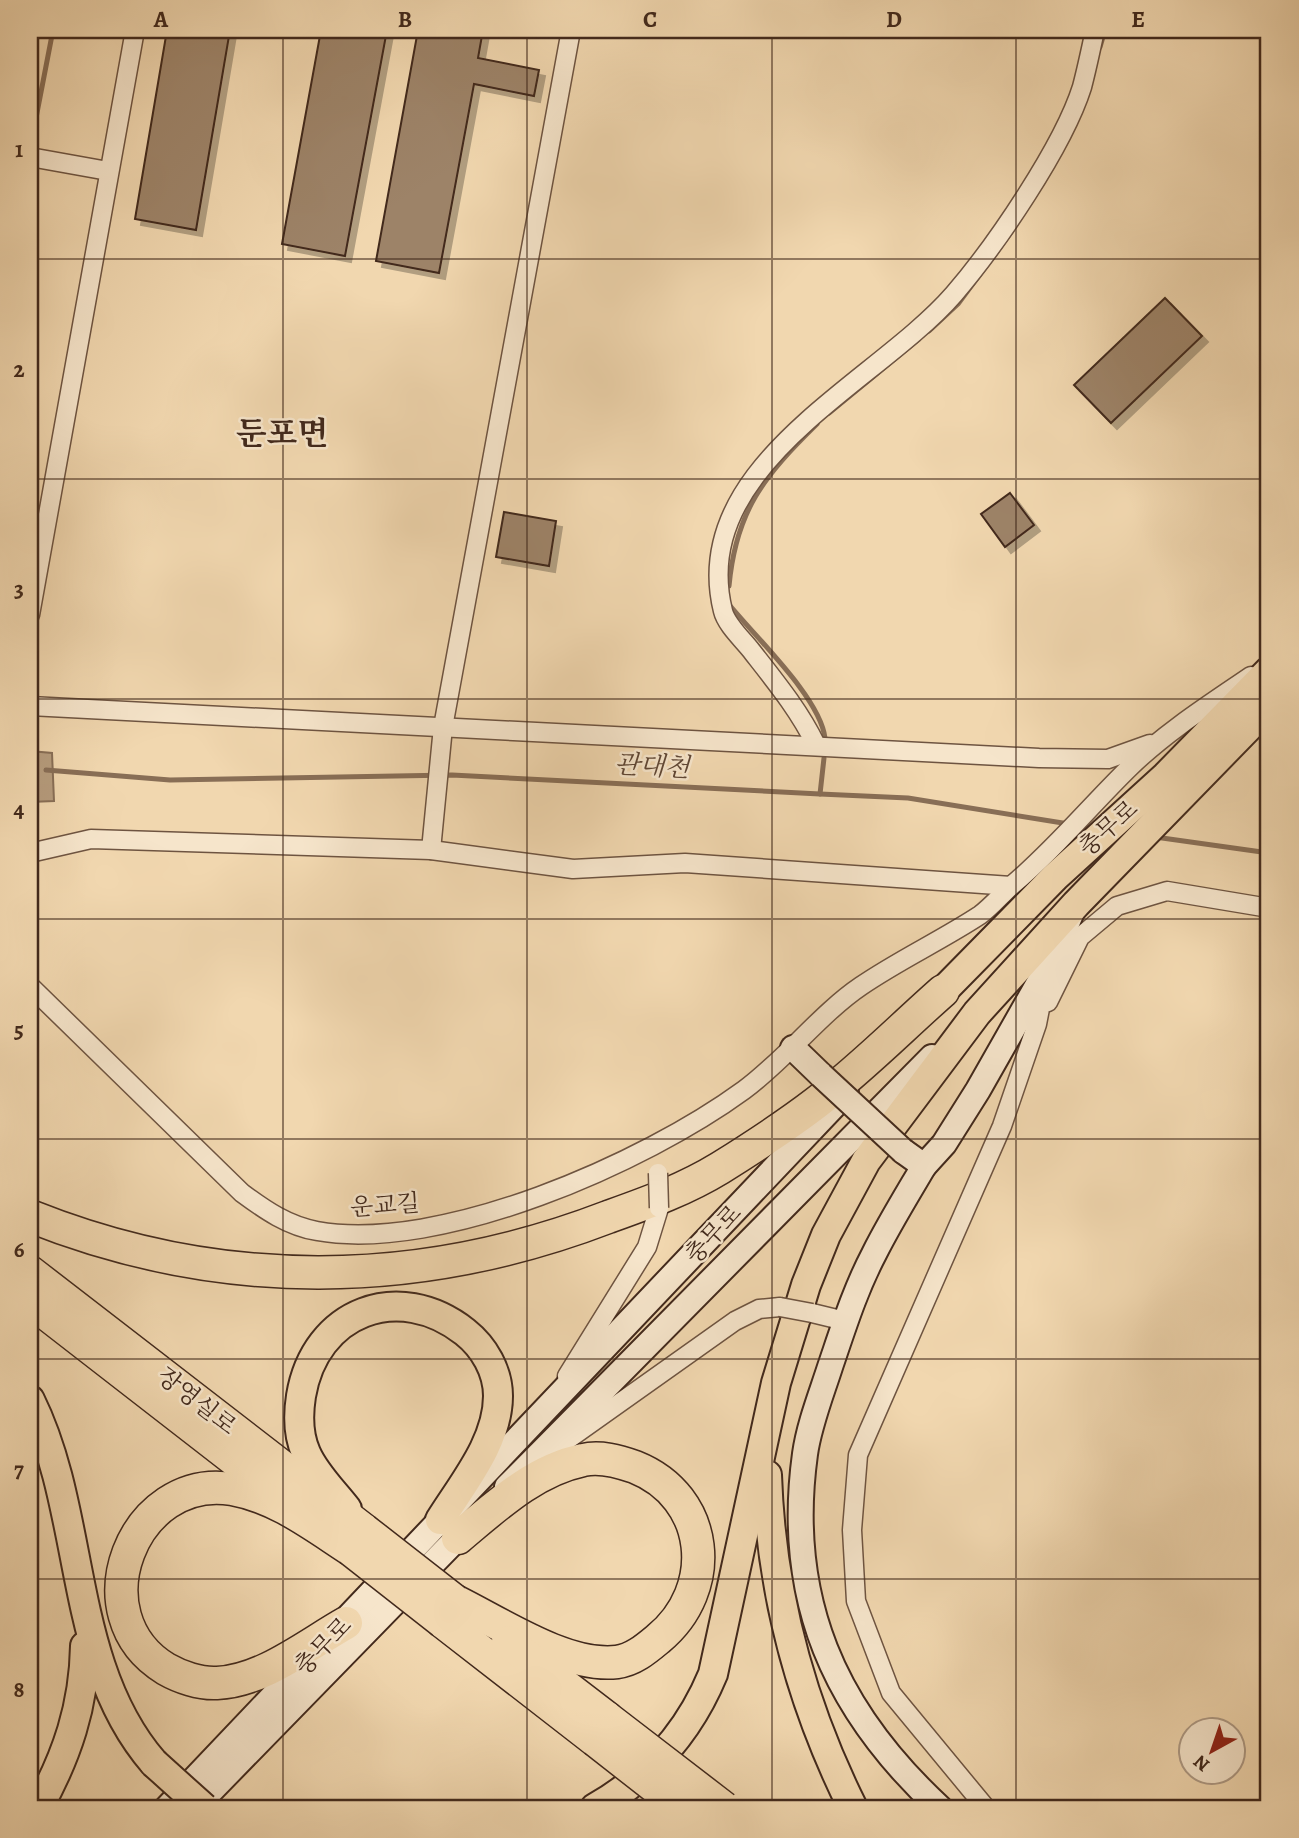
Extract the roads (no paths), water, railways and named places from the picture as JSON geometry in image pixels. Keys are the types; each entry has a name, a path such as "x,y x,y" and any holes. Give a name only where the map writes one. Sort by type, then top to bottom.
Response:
{"highway":[{"path":"30,1216 80,1236 144,1255 257,1269 336,1274 428,1267 491,1255 552,1239 674,1193 719,1168 817,1103 943,991"},
{"name":"장영실로","path":"30,1272 357,1540"},
{"name":"장영실로","path":"30,1301 357,1540"},
{"path":"449,1529 502,1502 543,1475 584,1460 601,1459 640,1469 671,1491 684,1507 693,1526 699,1562 692,1597 674,1624 647,1648 618,1662 581,1660 449,1611"},
{"path":"346,1622 267,1668 232,1681 201,1682 172,1672 140,1648 122,1613 120,1584 128,1552 144,1525 164,1505 196,1490 230,1489 272,1502 357,1540 601,1729 724,1808"},
{"path":"601,1729 682,1808"}],"main road":[{"name":"충무로","path":"943,991 1055,877 1166,776 1269,671"},
{"name":"충무로","path":"977,1013 1076,904 1269,706"},
{"path":"595,1808 655,1764 688,1724 703,1699 721,1640 776,1383 806,1285 847,1195 866,1161 977,1013"},
{"path":"357,1540 307,1456 300,1429 300,1402 306,1375 326,1340 361,1313 389,1305 422,1308 455,1324 483,1349 496,1379 496,1411 484,1450 449,1529"},
{"path":"776,1383 767,1468 769,1513 779,1596 797,1673 814,1724 853,1808"},
{"path":"30,1400 55,1461 103,1679 137,1744 204,1808"},
{"path":"37,1808 64,1758 81,1704 85,1646 80,1577"}],"street":[{"path":"30,615 100,170 135,30"},
{"path":"431,850 436,831 442,732 570,30"},
{"path":"816,745 801,714 723,614 718,575 729,518 772,456 800,426 952,295 987,251 1066,123 1082,88 1095,30"},
{"path":"30,157 100,170"},
{"path":"30,706 442,732 816,745 1108,759 1160,741 1269,664"},
{"name":"운교길","path":"30,986 242,1193 273,1216 315,1231 367,1235 441,1226 509,1207 644,1150 743,1091 859,987 981,914 1026,875 1132,765 1160,741"},
{"path":"30,853 91,839 431,850 573,869 685,863 1012,886"},
{"path":"986,1808 891,1693 856,1601 852,1530 858,1455 1002,1126 1037,1024 1080,937 1117,906 1167,891 1269,908"},
{"path":"940,1808 919,1789 877,1738 844,1691 820,1642 805,1575 800,1523 806,1451 845,1321 873,1255 924,1166 951,1133 1049,965 1076,904"},
{"path":"1037,1024 1049,965"},
{"name":"충무로","path":"194,1808 449,1529 544,1413 943,991"},
{"name":"충무로","path":"167,1808 346,1622 449,1529 527,1467 977,1013"},
{"path":"793,1048 903,1151 924,1166"},
{"path":"544,1413 647,1247 659,1208 658,1173 644,1150"},
{"path":"527,1467 598,1420 735,1321 759,1309 780,1307 845,1321"}],"waterway":[{"path":"30,149 53,30"},
{"path":"1100,47 1105,30"},
{"path":"929,331 958,304 1012,231"},
{"path":"829,413 919,339"},
{"path":"729,586 738,536 756,496 782,461 817,424"},
{"path":"727,602 799,686 811,704 825,738"},
{"path":"820,794 824,758"},
{"name":"관대천","path":"46,770 170,780 452,775 908,798 1069,824"},
{"name":"관대천","path":"1155,837 1269,853"}],"district":[{"name":"둔포면","path":"282,433"}]}
